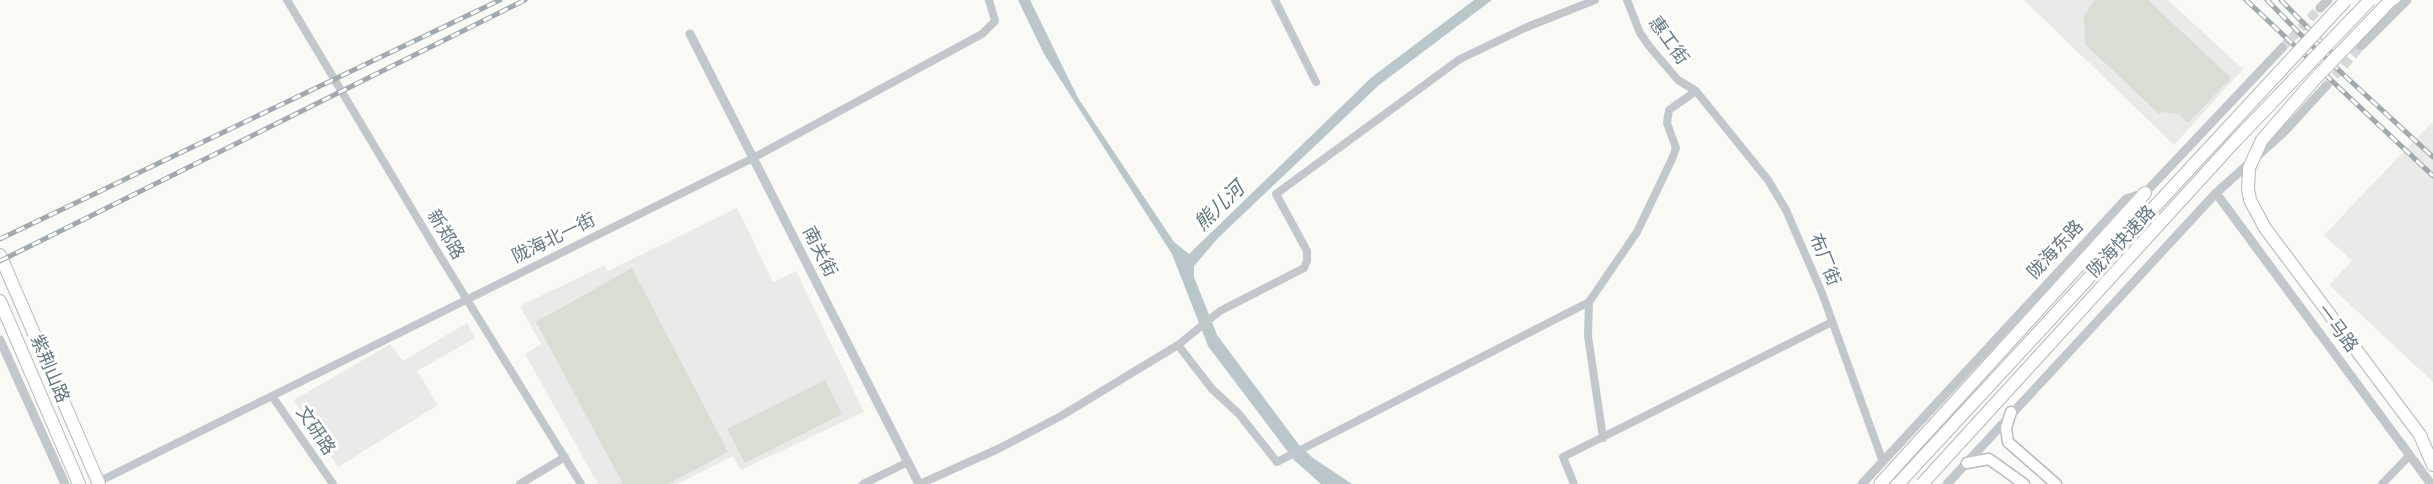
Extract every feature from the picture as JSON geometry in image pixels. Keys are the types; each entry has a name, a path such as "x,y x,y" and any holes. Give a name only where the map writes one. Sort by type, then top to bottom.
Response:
{"main road":[{"name":"陇海快速路","path":"1898,484 2346,0"},
{"name":"陇海快速路","path":"1923,484 2236,140 2370,0"},
{"path":"2391,0 2314,80 2262,140 2249,168 2248,189 2250,200 2265,228 2420,435 2433,465"},
{"path":"1881,484 2145,193"},
{"name":"紫荆山路","path":"0,255 98,483"},
{"name":"紫荆山路","path":"0,301 79,484"},
{"path":"2011,412 2006,428 2008,442 2056,484"},
{"path":"1967,463 1989,459 2024,484"}],"street":[{"name":"新郑路","path":"287,0 581,484"},
{"name":"陇海北一街","path":"98,483 753,158 982,34 995,21 989,0"},
{"path":"1275,0 1316,82"},
{"path":"919,484 998,449 1061,416 1178,345 1220,311 1304,268 1307,251 1276,194 1460,59 1527,27 1595,0"},
{"name":"惠工街","path":"1627,0 1640,33 1649,46 1678,80 1696,91"},
{"path":"2320,8 2328,0"},
{"path":"2361,46 2407,0"},
{"name":"南关街","path":"690,34 919,484"},
{"name":"陇海东路","path":"1862,484 2126,199 2145,193 2282,48"},
{"path":"1947,484 2011,412 2216,193 2284,132 2326,86"},
{"path":"1178,345 1212,389 1239,414 1277,462 1589,302 1637,232 1672,159 1676,148 1667,123 1668,110 1696,91"},
{"name":"布厂街","path":"1696,91 1774,190 1807,255 1883,462"},
{"name":"一马路","path":"2216,193 2432,484"},
{"path":"1589,302 1588,336 1603,438"},
{"path":"1574,484 1563,457 1832,322"},
{"path":"0,340 64,484"},
{"name":"文研路","path":"272,396 333,484"},
{"path":"2382,484 2410,455"},
{"path":"520,484 565,458"},
{"path":"863,484 908,462"}],"shaded area":[{"path":"1018,0 1030,0 1078,98 1174,242 1189,254 1372,77 1474,0 1492,0 1379,85 1218,238 1194,266 1194,277 1217,335 1299,445 1313,458 1352,484 1321,484 1294,460 1208,346 1172,254 1044,54"},
{"path":"2024,0 2168,0 2243,69 2174,145"},
{"path":"2095,0 2148,0 2231,78 2188,123 2179,114 2162,112 2159,114 2085,44 2084,16"},
{"path":"2431,123 2433,125 2433,382 2329,285 2352,261 2324,235"},
{"path":"737,208 773,282 796,271 864,412 741,470 733,456 677,484 598,484 525,354 541,344 520,306 605,265 608,271"},
{"path":"632,268 728,452 668,484 623,484 536,322"},
{"path":"467,323 475,338 417,371 438,405 338,467 294,400 390,344 403,361"},
{"path":"825,380 842,414 745,463 727,429"}],"tunnel":[{"path":"2282,48 2320,8"},
{"path":"2326,86 2361,46"}],"railway":[{"path":"0,239 500,0"},
{"path":"0,261 525,0"},
{"path":"2246,0 2433,176"},
{"path":"2267,0 2307,41 2433,157"},
{"path":"2281,0 2333,54"}],"water label":[{"name":"熊儿河","path":"1220,207"}]}
